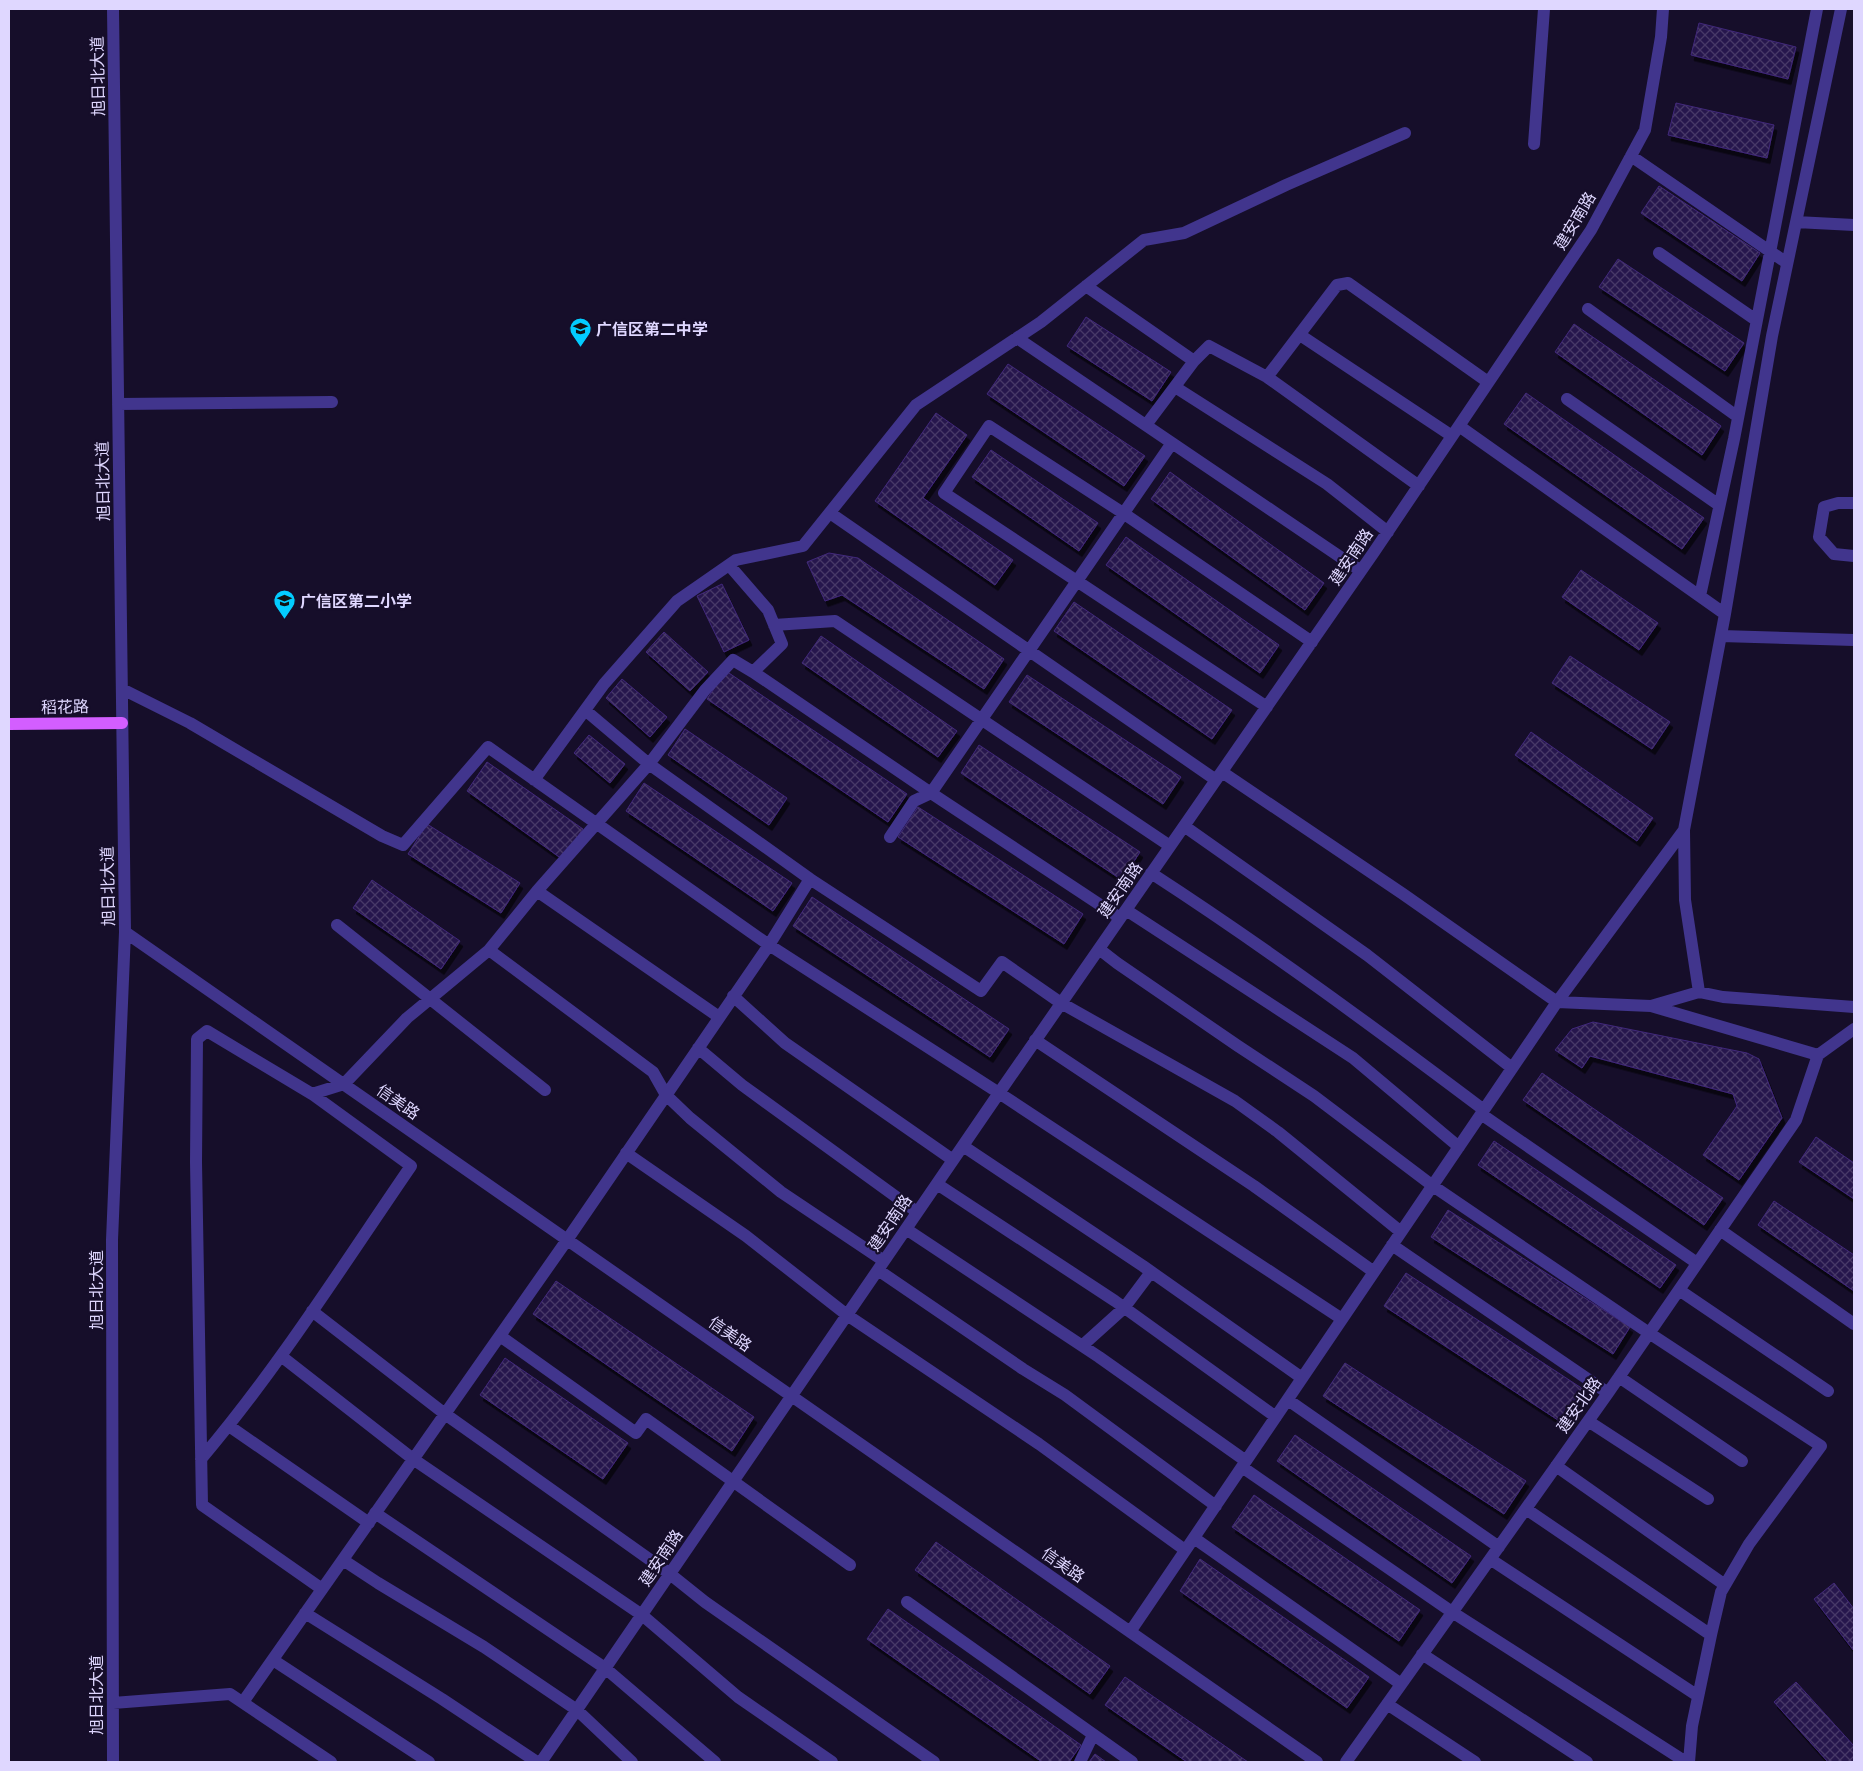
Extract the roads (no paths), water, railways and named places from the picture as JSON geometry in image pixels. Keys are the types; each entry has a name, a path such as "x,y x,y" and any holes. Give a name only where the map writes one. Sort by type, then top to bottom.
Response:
{"main road":[{"name":"稻花路","path":"9,724 122,723"}],"street":[{"name":"旭日北大道","path":"113,1762 112,1240 125,932 114,9"},
{"path":"1534,144 1544,9"},
{"name":"建安南路","path":"539,1762 577,1710 1035,1040 1388,532 1591,230 1645,130 1661,37 1663,9"},
{"path":"1700,596 1738,417 1817,9"},
{"path":"1699,992 1685,900 1684,830 1725,614 1772,336 1841,9"},
{"path":"534,780 604,684 677,601 736,560 803,546 916,405 1042,322 1144,240 1184,233 1286,184 1405,133"},
{"path":"1631,156 1787,263"},
{"path":"1796,222 1854,225"},
{"path":"1659,253 1756,320"},
{"path":"1267,377 1338,285 1348,283 1488,382"},
{"path":"1086,286 1194,362"},
{"path":"1588,309 1738,417"},
{"path":"1300,335 1456,431 1725,614"},
{"path":"1017,338 1361,571"},
{"path":"1146,425 1194,362 1209,346 1267,377 1419,486"},
{"path":"1175,387 1327,484 1388,532"},
{"path":"1567,398 1719,506"},
{"path":"118,404 332,402"},
{"path":"1267,707 944,493 989,426 1124,513 1312,642"},
{"path":"890,837 914,801 931,793 1172,443"},
{"path":"1854,503 1838,503 1824,507 1819,537 1834,554 1854,556"},
{"path":"830,514 1028,650 1403,894 1557,1002 1651,1006 1818,1055 1854,1029"},
{"path":"729,565 768,610 782,644 753,672"},
{"path":"774,624 835,621 1170,846"},
{"path":"1721,636 1854,640"},
{"path":"312,1094 344,1084 407,1018 489,950 537,890 649,764 705,690 733,660 931,793 1354,1058 1459,1147"},
{"path":"122,690 190,723 382,836 403,845 488,747 769,945 999,1093 1342,1319"},
{"path":"585,710 649,764 810,879 981,991 1002,962 1061,1003 1235,1101 1278,1132 1401,1232"},
{"path":"1184,826 1366,955 1512,1068"},
{"path":"1130,1632 1557,1002 1684,830"},
{"path":"1152,873 1230,924 1367,1023 1482,1112 1697,1263"},
{"path":"243,1702 567,1240 769,945 810,879"},
{"path":"537,890 719,1017"},
{"path":"337,925 544,1090"},
{"name":"信美路","path":"125,932 1317,1762"},
{"path":"906,1229 1083,1345 1244,1464 1452,1612 1687,1762 1698,1696 1721,1592 1749,1544 1821,1446 1649,1333 1433,1186 1314,1096 1117,963 1099,948"},
{"path":"489,950 653,1072 666,1095 690,1118 781,1192 1015,1363 1065,1395 1216,1506"},
{"path":"1651,1006 1699,992 1722,997 1854,1007"},
{"path":"733,996 785,1042 953,1160"},
{"path":"201,1459 281,1356 411,1166 312,1094 206,1032 197,1039 196,1162 201,1459 202,1505 322,1589"},
{"path":"1035,1040 1254,1186 1374,1272"},
{"path":"698,1048 750,1091 917,1212"},
{"name":"建安北路","path":"1346,1762 1608,1393 1796,1120 1818,1055"},
{"path":"963,1146 1151,1272 1302,1378"},
{"path":"626,1153 746,1236 847,1315 1039,1444 1185,1550"},
{"path":"937,1184 1124,1308 1276,1416"},
{"path":"1720,1230 1854,1324"},
{"path":"1392,1245 1608,1393"},
{"path":"1083,1345 1124,1308 1151,1272"},
{"path":"1678,1290 1828,1391"},
{"path":"312,1311 445,1414 670,1574 705,1602 934,1762"},
{"path":"500,1336 636,1433 646,1419 850,1565"},
{"path":"281,1356 413,1459 642,1615 738,1697 832,1762"},
{"path":"1619,1377 1742,1461"},
{"path":"1288,1400 1498,1547"},
{"path":"1588,1421 1708,1499"},
{"path":"228,1426 605,1668 715,1762"},
{"path":"1556,1466 1725,1586"},
{"path":"1526,1509 1711,1635"},
{"path":"1194,1538 1402,1684"},
{"path":"1490,1559 1698,1696"},
{"path":"343,1560 484,1647 577,1710 632,1762"},
{"path":"907,1602 1132,1762"},
{"path":"306,1613 539,1762"},
{"path":"1422,1654 1587,1762"},
{"path":"273,1660 429,1762"},
{"path":"113,1703 230,1694 331,1762"},
{"path":"1387,1704 1475,1762"},
{"path":"1080,1762 1093,1735"}],"place":[{"name":"广信区第二中学","path":"580,348"},
{"name":"广信区第二小学","path":"284,620"}]}
